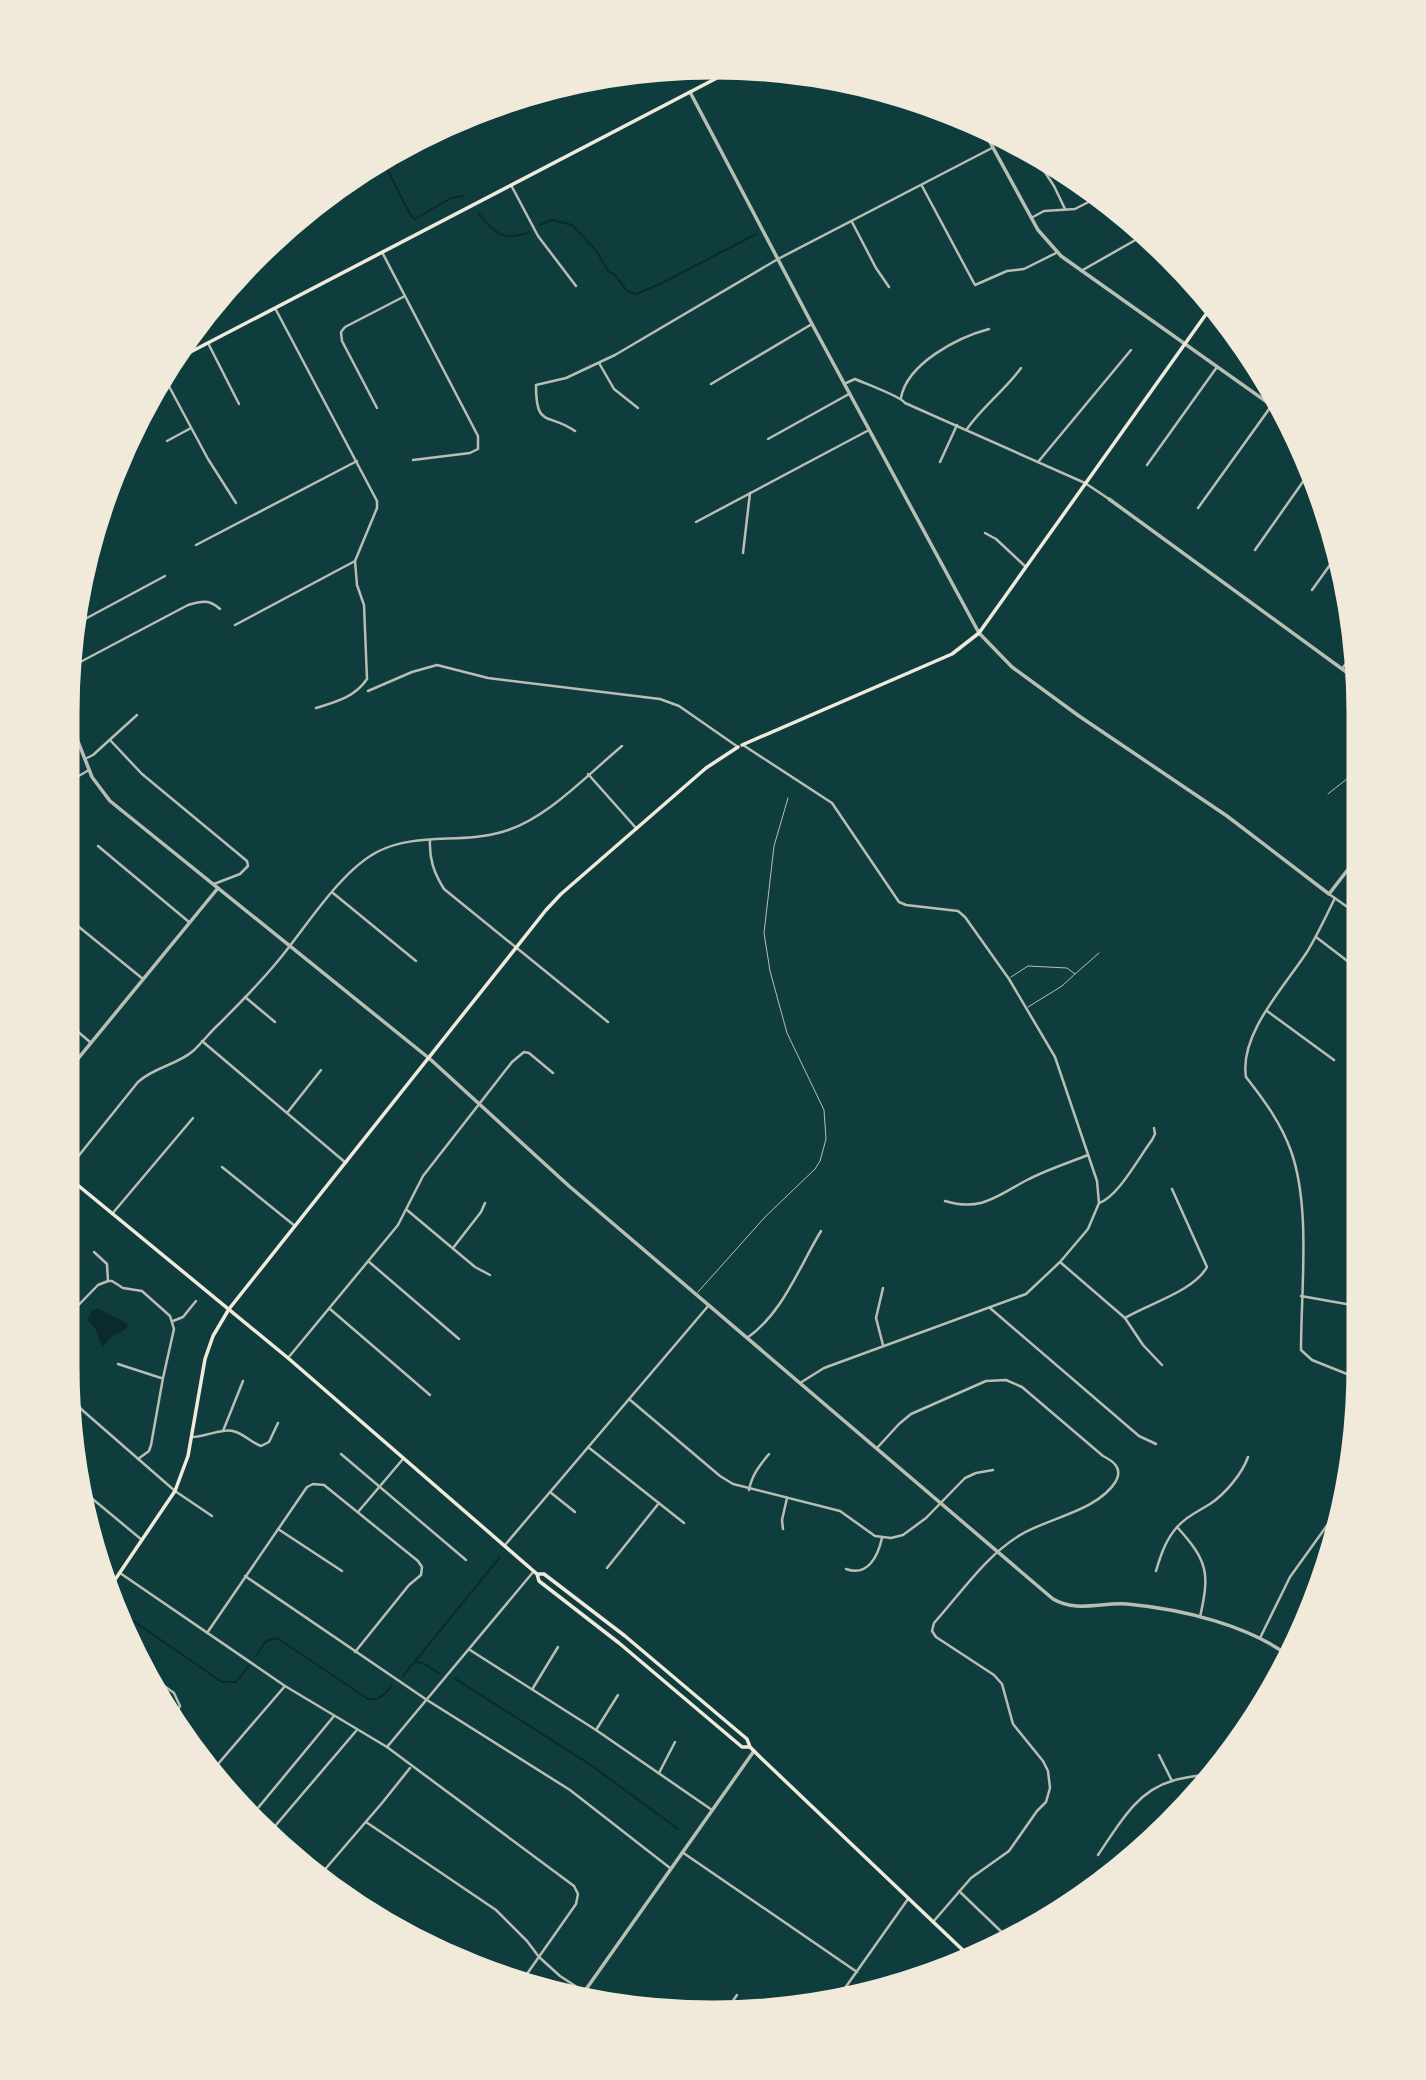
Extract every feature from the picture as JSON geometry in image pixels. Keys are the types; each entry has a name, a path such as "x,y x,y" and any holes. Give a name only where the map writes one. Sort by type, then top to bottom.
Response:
{"main road":[{"path":"186,354 722,75"},
{"path":"113,1583 175,1491 188,1455 205,1359 213,1335 229,1310 430,1059 539,917 561,894 706,768 740,746 952,654 979,633 1208,311"},
{"path":"75,1183 288,1357 536,1573 539,1581 619,1643 741,1747 752,1749"},
{"path":"536,1573 544,1574 625,1636 747,1739 752,1749 965,1952"}],"street":[{"path":"690,92 979,633 1021,673 1079,716 1227,816 1351,909"},
{"path":"988,138 1038,230 1058,252 1270,404"},
{"path":"575,431 540,414 536,385 566,377 599,363 778,259 993,147"},
{"path":"1041,167 1065,210"},
{"path":"511,185 538,236 576,286"},
{"path":"922,186 975,285 1007,271 1024,269 1058,252"},
{"path":"1031,218 1044,211 1075,209 1091,200"},
{"path":"852,222 889,287"},
{"path":"1081,271 1138,239"},
{"path":"382,252 478,436 478,449 470,453 413,460"},
{"path":"377,408 342,341 341,332 345,327 405,296"},
{"path":"275,309 377,501 377,508 355,561 364,605 367,679 357,691 340,701 316,708"},
{"path":"710,384 812,324"},
{"path":"901,398 903,389 933,354 968,335 989,329"},
{"path":"208,343 239,404"},
{"path":"1038,462 1131,350"},
{"path":"599,363 614,389 638,408"},
{"path":"1147,465 1217,367"},
{"path":"967,429 1021,368"},
{"path":"844,384 855,379 1085,483 1349,674"},
{"path":"168,384 236,503"},
{"path":"768,439 849,394"},
{"path":"1198,508 1271,406"},
{"path":"940,462 957,425"},
{"path":"167,441 191,428"},
{"path":"696,522 869,430"},
{"path":"196,545 357,461"},
{"path":"1255,550 1306,478"},
{"path":"743,553 750,493"},
{"path":"985,533 996,539 1026,567"},
{"path":"235,625 355,561"},
{"path":"1311,590 1332,562"},
{"path":"83,621 147,588 164,576"},
{"path":"78,663 188,605 204,600 214,603 220,609"},
{"path":"1342,669 1348,661"},
{"path":"368,691 412,672 437,665 488,678 660,699 679,706 832,803 899,902 958,911 1009,979 1055,1057 1097,1181 1098,1205 1088,1229 1060,1262 1026,1294 824,1368 800,1383"},
{"path":"85,759 93,755 137,715"},
{"path":"75,734 89,770 105,796 430,1059 561,1180 1053,1599 1062,1604 1081,1607 1128,1604 1200,1617 1261,1638 1283,1653"},
{"path":"110,740 142,774 244,858 247,869 213,884"},
{"path":"75,1160 138,1082 194,1051 279,960 348,874 377,852 404,842 474,838 517,827 541,813 622,747"},
{"path":"75,778 89,770"},
{"path":"588,774 636,828"},
{"path":"429,840 434,872 444,889 608,1022"},
{"path":"97,846 190,923"},
{"path":"1329,894 1351,866"},
{"path":"75,1062 218,888"},
{"path":"332,893 416,961"},
{"path":"1335,898 1315,937 1266,1011 1250,1044 1244,1069 1246,1077 1280,1126 1297,1170 1303,1212 1301,1350 1312,1360 1351,1375"},
{"path":"75,924 143,979"},
{"path":"1315,937 1351,964"},
{"path":"245,997 275,1022"},
{"path":"1266,1011 1334,1060"},
{"path":"75,1029 91,1043"},
{"path":"202,1041 346,1163"},
{"path":"288,1357 398,1225 423,1176 518,1056 529,1053 552,1073"},
{"path":"287,1113 321,1070"},
{"path":"112,1214 193,1118"},
{"path":"1098,1205 1108,1200 1152,1140 1154,1128"},
{"path":"945,1201 958,1205 989,1202 1027,1180 1088,1155"},
{"path":"222,1167 295,1226"},
{"path":"1125,1318 1180,1291 1203,1273 1206,1267 1172,1189"},
{"path":"453,1248 485,1203"},
{"path":"407,1210 475,1267 490,1275"},
{"path":"747,1338 756,1332 782,1301 821,1231"},
{"path":"94,1252 107,1264 108,1281"},
{"path":"368,1261 459,1339"},
{"path":"1060,1262 1125,1318 1143,1345 1162,1365"},
{"path":"75,1309 98,1285 112,1281 124,1288 142,1291 167,1311 173,1321 174,1329 151,1445 149,1451 138,1460"},
{"path":"883,1288 876,1318 883,1345"},
{"path":"1301,1296 1351,1305"},
{"path":"173,1321 183,1317 196,1301"},
{"path":"504,1545 709,1305"},
{"path":"990,1308 1139,1436 1156,1444"},
{"path":"330,1309 430,1395"},
{"path":"118,1364 163,1378"},
{"path":"877,1448 911,1414 986,1381 998,1379 1022,1387 1117,1465 1118,1473 1115,1482 1093,1503 1021,1534 998,1551 934,1623 932,1631 936,1637 994,1675 1002,1684 1013,1724 1043,1760 1049,1774 1050,1788 1046,1802 1009,1851 978,1872 933,1922"},
{"path":"223,1431 243,1381"},
{"path":"629,1399 733,1485 840,1511 868,1532 882,1538 904,1535 941,1504 965,1478 993,1470"},
{"path":"77,1402 81,1409 138,1460 175,1491 212,1516"},
{"path":"77,1413 81,1409"},
{"path":"192,1437 204,1437 223,1431 235,1432 261,1446 269,1442 278,1423"},
{"path":"588,1447 684,1523"},
{"path":"341,1454 466,1560"},
{"path":"749,1490 757,1468 769,1454"},
{"path":"1156,1571 1162,1548 1177,1527 1217,1497 1244,1468 1248,1457"},
{"path":"358,1511 403,1459"},
{"path":"207,1633 307,1487 317,1483 324,1485 358,1511 422,1567 421,1575 355,1652"},
{"path":"550,1492 575,1512"},
{"path":"91,1498 142,1540"},
{"path":"783,1529 782,1520 787,1498"},
{"path":"607,1568 659,1503"},
{"path":"1261,1638 1290,1577 1332,1519"},
{"path":"1177,1527 1195,1547 1205,1572 1205,1595 1200,1617"},
{"path":"278,1529 342,1571"},
{"path":"846,1569 864,1570 875,1560 882,1538"},
{"path":"120,1573 285,1686 387,1747 574,1886 578,1894 576,1904 525,1976"},
{"path":"387,1747 536,1573"},
{"path":"245,1576 427,1700 569,1790 670,1868"},
{"path":"533,1688 558,1647"},
{"path":"470,1650 533,1688 712,1810"},
{"path":"160,1684 177,1697 180,1706 177,1711"},
{"path":"216,1766 285,1686"},
{"path":"596,1730 618,1695"},
{"path":"256,1811 334,1716"},
{"path":"273,1828 357,1730"},
{"path":"659,1773 675,1742"},
{"path":"584,1991 752,1749"},
{"path":"1159,1755 1172,1781"},
{"path":"401,1923 324,1871 411,1767"},
{"path":"1098,1855 1127,1812 1153,1789 1172,1781 1202,1776"},
{"path":"366,1822 496,1910 521,1934 539,1957 579,1990"},
{"path":"682,1852 857,1972"},
{"path":"1074,1892 1077,1888"},
{"path":"959,1891 1004,1934"},
{"path":"844,1990 909,1898"},
{"path":"731,2004 737,1995"}],"lane":[{"path":"1328,794 1351,776"},
{"path":"696,1294 765,1217 815,1169 826,1139 824,1110 787,1033 770,971 764,933 774,846 788,799"},
{"path":"1026,1009 1062,986 1099,953"},
{"path":"1009,979 1028,966 1067,968 1075,974"}],"water":[{"path":"97,1308 128,1324 126,1329 112,1336 102,1348 96,1330 87,1319"}],"waterway":[{"path":"386,166 415,219 451,198 463,196"},
{"path":"479,214 490,227 501,234 513,236 529,232"},
{"path":"540,225 552,220 572,225 596,250 608,271 616,276 627,291 636,294 756,234"},
{"path":"403,1676 500,1557"},
{"path":"126,1616 222,1682 236,1682 248,1667"},
{"path":"256,1656 266,1641 277,1638 368,1699 379,1698 392,1685"},
{"path":"416,1662 423,1663 440,1674"},
{"path":"454,1678 591,1765 678,1829"}]}
